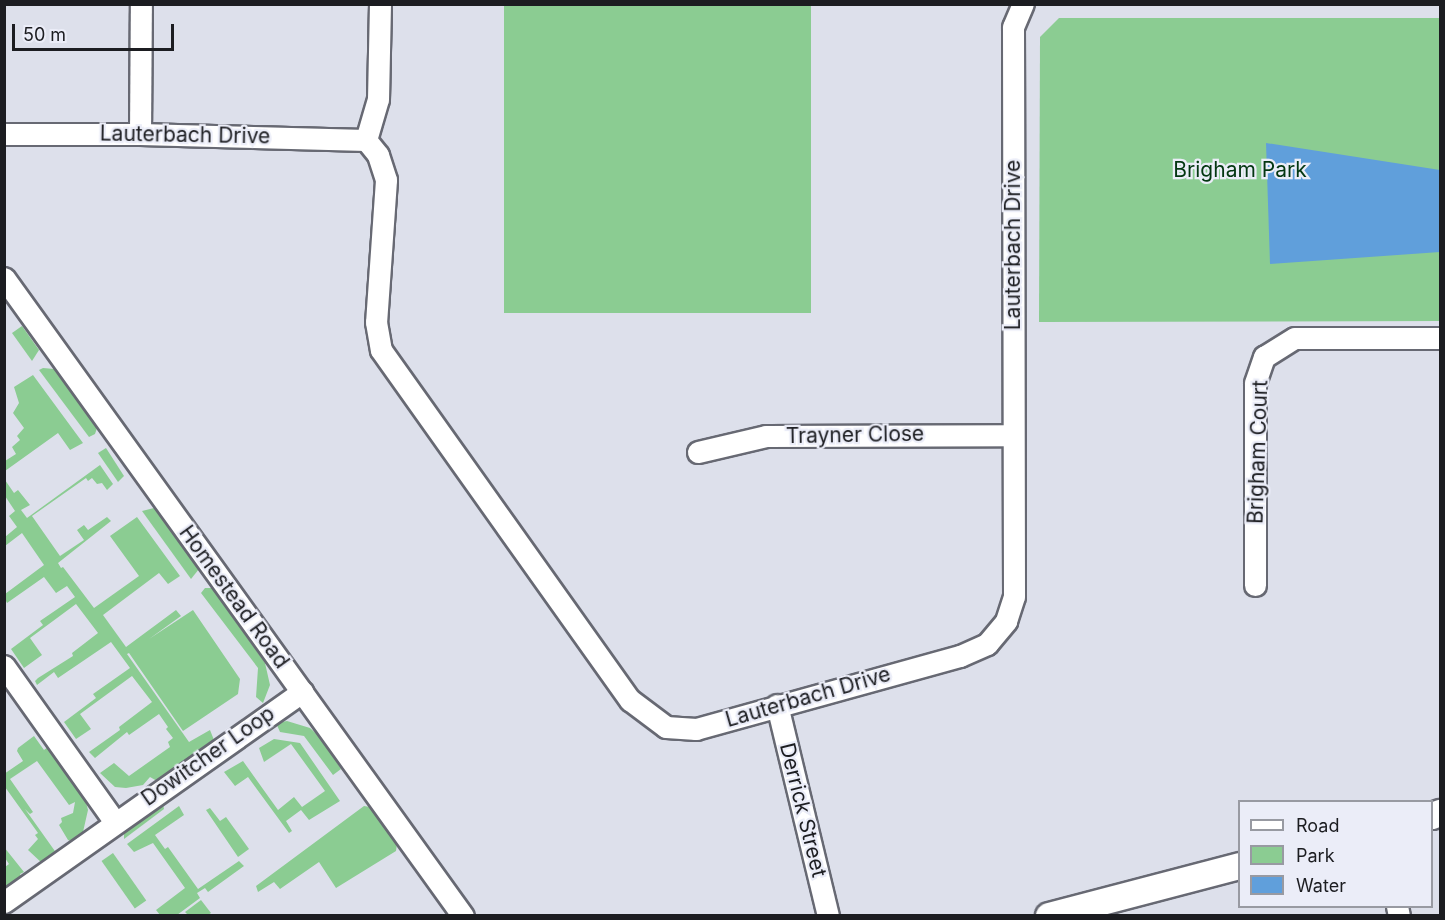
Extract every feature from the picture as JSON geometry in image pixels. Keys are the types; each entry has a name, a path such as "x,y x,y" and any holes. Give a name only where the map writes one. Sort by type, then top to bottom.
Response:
{"street":[{"path":"140,134 141,4"},
{"path":"366,140 378,99 380,4"},
{"name":"Lauterbach Drive","path":"4,134 140,134 366,140 378,155 386,180 376,321 381,350 630,700 666,727 696,729 960,656 987,644 1006,621 1014,596 1013,27 1023,4"},
{"name":"Homestead Road","path":"4,278 463,915"},
{"name":"Brigham Court","path":"1255,585 1255,384 1264,357 1295,338 1440,338"},
{"name":"Trayner Close","path":"698,452 766,436 1013,435"},
{"path":"4,666 115,822"},
{"name":"Dowitcher Loop","path":"4,902 302,692"},
{"name":"Derrick Street","path":"777,705 828,915"},
{"path":"1049,915 1238,866"}],"green space":[{"path":"504,5 811,5 811,313 504,313"},
{"name":"Brigham Park","path":"1059,18 1440,18 1440,321 1039,322 1040,37"},
{"path":"22,326 39,350 32,361 12,333"},
{"path":"54,369 97,428 95,434 89,437 39,370"},
{"path":"33,375 83,443 70,450 58,433 5,471 5,461 16,454 12,447 20,440 17,436 24,428 13,413 19,403 14,387"},
{"path":"106,448 124,476 118,482 98,453"},
{"path":"100,465 113,484 107,490 102,483 97,484 92,478 88,481 86,478 32,516 60,556 84,540 77,530 84,525 88,530 107,517 111,521 58,563 61,568 63,567 94,608 139,576 110,536 137,517 180,576 168,584 159,573 103,615 126,647 176,610 181,616 149,639 193,610 240,679 238,694 183,731 129,653 127,654 189,742 210,730 214,740 157,781 150,777 143,785 126,788 115,787 100,773 114,763 129,776 170,747 168,742 173,738 159,714 129,735 127,732 95,758 89,752 120,730 119,727 152,702 132,676 80,714 91,729 76,739 64,722 96,698 93,694 130,668 111,642 58,678 54,672 37,685 35,681 38,678 73,656 72,653 98,633 76,604 30,638 42,655 24,668 11,649 43,625 40,621 75,597 67,586 56,593 44,577 7,603 5,599 5,594 44,565 22,533 5,546 5,537 17,527 9,516 15,511 5,496 5,480 14,493 18,490 30,505 21,510 27,518"},
{"path":"154,508 199,569 191,579 142,511"},
{"path":"205,588 212,588 265,663 270,685 263,703 256,697 258,668 201,593"},
{"path":"287,721 310,728 323,740 341,769 333,775 304,736 280,732 276,723"},
{"path":"34,736 44,750 48,747 85,798 88,810 83,832 73,842 68,840 59,825 62,822 61,818 73,813 75,802 69,805 37,761 10,779 33,812 30,814 25,809 57,854 43,864 28,850 38,839 35,835 38,833 5,787 4,774 23,761 17,751 18,748"},
{"path":"274,739 300,743 340,801 309,820 301,810 286,821 292,831 289,833 248,777 235,786 224,772 243,761 278,810 294,797 302,807 325,791 291,744 264,762 259,748"},
{"path":"163,804 164,809 124,839 124,831"},
{"path":"179,806 184,815 155,835 165,849 168,847 198,889 239,861 244,866 208,892 205,888 197,893 200,898 177,915 160,915 156,910 185,888 153,843 134,852 127,844"},
{"path":"364,806 370,807 397,844 396,851 336,888 319,862 280,889 274,882 258,892 256,886"},
{"path":"210,808 220,821 226,817 249,849 238,857 206,810"},
{"path":"4,847 24,872 20,874 22,879 4,889 5,867 9,864 5,858"},
{"path":"113,853 146,901 135,909 102,861"},
{"path":"201,900 211,913 188,915 185,912"}],"water":[{"path":"1266,143 1440,170 1440,252 1270,264"}]}
